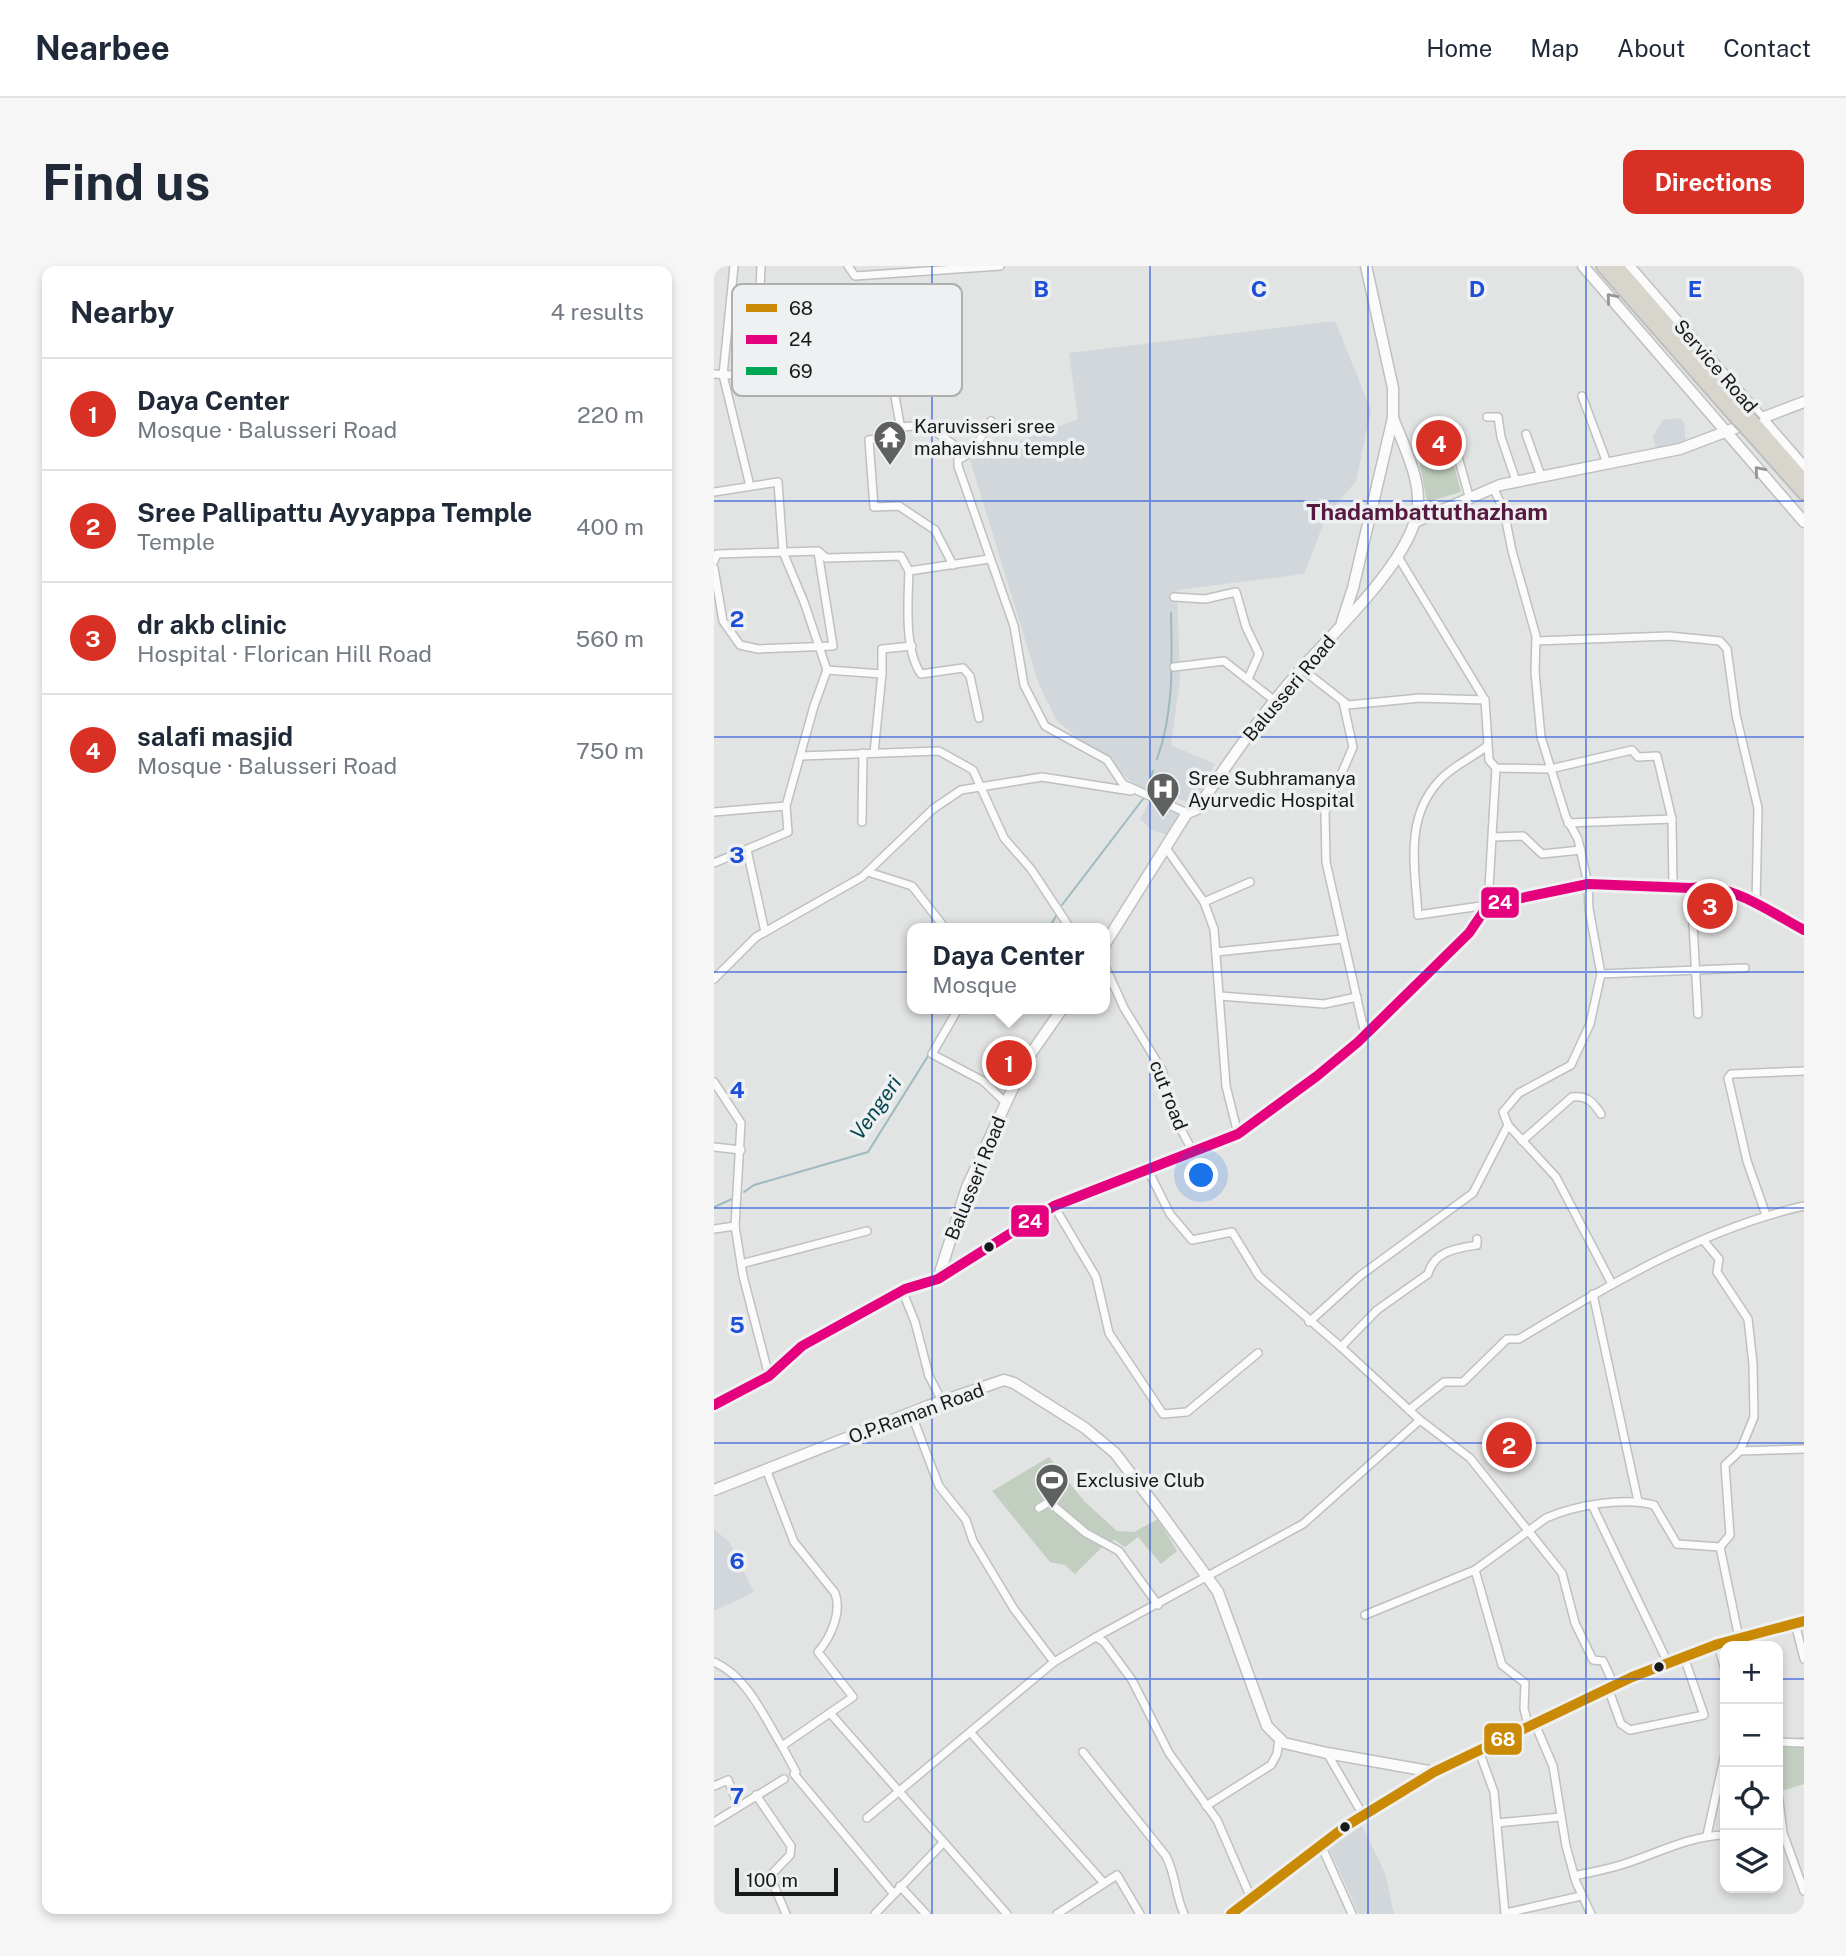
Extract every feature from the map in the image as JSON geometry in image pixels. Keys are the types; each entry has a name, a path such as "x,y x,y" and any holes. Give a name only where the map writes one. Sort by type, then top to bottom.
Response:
{"highway":[{"path":"1603,266 1804,480"},
{"path":"1617,266 1739,413"},
{"path":"1754,424 1804,493"}],"main road":[{"path":"1231,1914 1363,1815 1434,1772 1611,1687 1668,1663 1718,1644 1800,1622"}],"street":[{"path":"732,284 734,266"},
{"path":"760,284 761,266"},
{"path":"848,266 855,276 1000,266"},
{"path":"1339,629 1353,588 1393,418 1394,388 1366,266"},
{"path":"1583,266 1804,522"},
{"name":"Service Road","path":"1629,266 1754,424 1804,467"},
{"path":"732,286 723,375 750,486"},
{"path":"714,374 732,376"},
{"path":"895,396 902,435 869,440 874,506 899,506 935,530 953,565"},
{"path":"1583,396 1607,463"},
{"path":"1415,522 1493,487 1680,449 1754,424 1804,402"},
{"path":"1487,417 1498,417 1501,437 1516,481"},
{"name":"Balusseri Road","path":"1110,936 1187,813 1198,809 1244,740 1302,669 1339,629 1397,555 1415,522 1417,492 1411,463 1393,418"},
{"path":"991,421 980,441 958,460 958,466 1019,646 1024,685 1041,720 1045,726 1094,750 1107,760 1123,784 1187,813"},
{"path":"901,427 926,425 967,454"},
{"path":"1451,432 1469,496"},
{"path":"1526,434 1541,476"},
{"path":"714,492 778,482 782,552 827,670 786,806 788,832 714,863"},
{"path":"1493,487 1504,511 1536,641 1541,737 1568,823 1581,850 1601,974 1590,1024 1571,1065 1519,1093 1503,1112 1508,1125 1556,1177 1612,1284"},
{"path":"714,569 723,621 740,645 758,649 833,646 818,551"},
{"path":"714,561 717,554 818,551 826,558 901,556 909,571 908,620 913,664 921,674 963,668 970,676 979,718"},
{"path":"1397,555 1485,700 1489,761 1496,768 1550,769 1632,750 1638,757 1657,756 1672,818 1672,886"},
{"path":"909,571 989,559"},
{"path":"1174,597 1205,599 1236,592 1246,627 1259,654 1248,679"},
{"path":"1536,641 1645,636 1720,640 1727,649 1736,715 1758,808 1756,904"},
{"path":"874,753 882,649 912,646"},
{"path":"1174,667 1224,661 1275,701"},
{"path":"1302,669 1348,705 1420,698 1485,700"},
{"path":"827,670 882,674"},
{"path":"1343,702 1353,747 1325,812 1326,862 1366,1034"},
{"path":"1487,746 1440,779 1422,804 1413,834 1418,915 1488,905 1588,884 1691,888 1706,886 1740,895 1804,930"},
{"path":"801,756 939,751 973,770 1003,838 1031,869 1067,923"},
{"path":"862,822 863,753"},
{"path":"714,1405 769,1376 802,1346 902,1290 938,1279 1054,1206 1238,1134 1317,1076 1366,1034 1469,933 1488,905 1496,768"},
{"path":"714,979 756,937 868,872 933,808 961,790 1042,777 1144,793"},
{"path":"714,812 786,806"},
{"path":"1568,823 1672,818"},
{"path":"1493,837 1523,836 1542,853 1581,850"},
{"path":"1166,848 1203,902 1214,929 1226,1086 1238,1134"},
{"path":"747,850 765,932"},
{"path":"868,872 912,886 941,923"},
{"path":"1203,902 1250,882"},
{"path":"1691,888 1698,1014"},
{"path":"1216,952 1343,939"},
{"path":"1601,974 1745,968"},
{"name":"cut road","path":"1110,977 1124,1008 1162,1070 1173,1114 1193,1152"},
{"path":"1220,996 1324,1004 1357,997"},
{"path":"955,1014 932,1054 983,1081 1006,1103"},
{"name":"Balusseri Road","path":"938,1279 967,1187 1025,1062 1059,1014"},
{"path":"1766,1215 1746,1161 1728,1078 1731,1074 1804,1071"},
{"path":"714,1082 741,1123 735,1226 741,1264 769,1376"},
{"path":"1522,1141 1572,1097 1582,1096 1590,1100 1601,1114"},
{"path":"1308,1322 1362,1275 1473,1193 1508,1125"},
{"path":"714,1147 741,1150"},
{"path":"1148,1170 1170,1214 1192,1240 1232,1233 1259,1276 1420,1420 1470,1458 1562,1573 1575,1622 1593,1660 1603,1661 1621,1724 1630,1730 1704,1715 1684,1657"},
{"path":"1054,1206 1096,1277 1109,1333 1163,1414 1187,1412 1258,1353"},
{"path":"1409,1410 1444,1381 1463,1381 1507,1339 1519,1339 1612,1284 1703,1240 1766,1215 1804,1206"},
{"path":"714,1229 735,1226"},
{"path":"741,1264 867,1231"},
{"path":"1341,1347 1377,1310 1428,1274 1430,1264 1449,1250 1477,1245 1477,1239"},
{"path":"1703,1240 1719,1258 1717,1272 1748,1319 1753,1364 1754,1417 1740,1451 1725,1465 1730,1535 1720,1547"},
{"path":"902,1290 915,1322 929,1376 942,1401"},
{"path":"1593,1294 1638,1501"},
{"name":"O.P.Raman Road","path":"714,1490 942,1401 1004,1380 1041,1398 1115,1452 1218,1592 1267,1726 1279,1738"},
{"path":"911,1413 939,1486 966,1520 973,1541 1014,1609 1054,1662"},
{"path":"867,1818 1054,1662 1303,1524 1420,1420"},
{"path":"1740,1451 1804,1449"},
{"path":"766,1469 794,1542 835,1593 838,1602 833,1630 818,1651 853,1697 782,1746"},
{"path":"1365,1615 1475,1570 1559,1512 1638,1501 1654,1505 1677,1544 1720,1547"},
{"path":"1039,1508 1049,1502 1086,1533 1119,1551 1158,1605"},
{"path":"1593,1507 1668,1663"},
{"path":"1720,1547 1739,1638"},
{"path":"1475,1570 1502,1665 1525,1683 1524,1709 1553,1766 1560,1817 1574,1876 1591,1914"},
{"path":"1800,1622 1804,1659"},
{"path":"1096,1637 1104,1642 1132,1680 1163,1743 1222,1830 1234,1864 1251,1898"},
{"path":"1718,1644 1720,1651"},
{"path":"714,1662 725,1666 742,1683 782,1746 796,1772 794,1774 893,1894"},
{"path":"830,1713 942,1844 1007,1914"},
{"path":"970,1731 1103,1882"},
{"path":"1279,1738 1284,1743 1326,1754 1434,1772"},
{"path":"1206,1806 1271,1765 1277,1755 1279,1738"},
{"path":"1783,1742 1804,1743"},
{"path":"1479,1751 1493,1792 1506,1914 1581,1896"},
{"path":"1083,1752 1166,1856 1175,1873 1175,1888 1184,1914"},
{"path":"1326,1754 1363,1815"},
{"path":"1707,1835 1722,1767"},
{"path":"714,1822 784,1779"},
{"path":"714,1786 729,1780 738,1805"},
{"path":"756,1795 791,1846 790,1855 770,1876 786,1914"},
{"path":"1497,1823 1560,1817"},
{"path":"1574,1876 1628,1863 1670,1844 1695,1841 1707,1835 1720,1835"},
{"path":"1783,1841 1804,1891"},
{"path":"875,1914 942,1844"},
{"path":"1321,1845 1352,1914"},
{"path":"1057,1914 1117,1875 1140,1914"},
{"path":"900,1886 926,1914"}],"shaded area":[{"path":"1335,321 1371,410 1356,481 1326,517 1304,574 1177,590 1180,679 1171,745 1215,764 1194,804 1136,785 1057,721 1039,685 970,460 1078,419 1069,353"},
{"path":"1681,418 1686,445 1657,451 1653,436 1663,420"},
{"name":"Sree Subhramanya Ayurvedic Hospital","path":"1151,799 1183,811 1176,837 1153,831 1140,819"},
{"path":"714,1529 729,1542 754,1592 714,1611"},
{"path":"1362,1826 1385,1873 1394,1914 1359,1914 1329,1848"}],"green space":[{"path":"1450,450 1461,492 1427,502 1418,454"},
{"name":"Exclusive Club","path":"1049,1457 1084,1501 1117,1531 1134,1532 1158,1519 1177,1551 1161,1564 1138,1537 1125,1547 1114,1540 1104,1545 1075,1574 1065,1565 1050,1562 992,1491"},
{"path":"1804,1737 1804,1784 1783,1791 1783,1767 1783,1739"}],"waterway":[{"name":"Vengeri","path":"1157,759 1169,705 1171,613"},
{"path":"1147,788 1153,771"},
{"name":"Vengeri","path":"1062,905 1143,799"},
{"name":"Vengeri","path":"1052,923 1056,916"},
{"name":"Vengeri","path":"744,1192 754,1185 868,1152 928,1056"},
{"name":"Vengeri","path":"714,1207 732,1199"}],"transit line":[{"name":"24","path":"714,1405 769,1376 802,1346 905,1289 938,1279 1054,1206 1238,1134 1358,1042 1469,933 1488,905 1588,884 1706,887 1750,900 1804,930"},
{"name":"68","path":"1231,1914 1346,1826 1434,1772 1632,1677 1718,1644 1804,1621"}],"place":[{"name":"salafi masjid","path":"1439,443"},
{"name":"Karuvisseri sree mahavishnu temple","path":"890,467"},
{"name":"Sree Subhramanya Ayurvedic Hospital","path":"1163,819"},
{"name":"dr akb clinic","path":"1710,906"},
{"name":"Daya Center","path":"1009,1063"},
{"name":"Sree Pallipattu Ayyappa Temple","path":"1509,1445"},
{"name":"Exclusive Club","path":"1052,1510"}],"district":[{"name":"Thadambattuthazham","path":"1427,512"}]}
